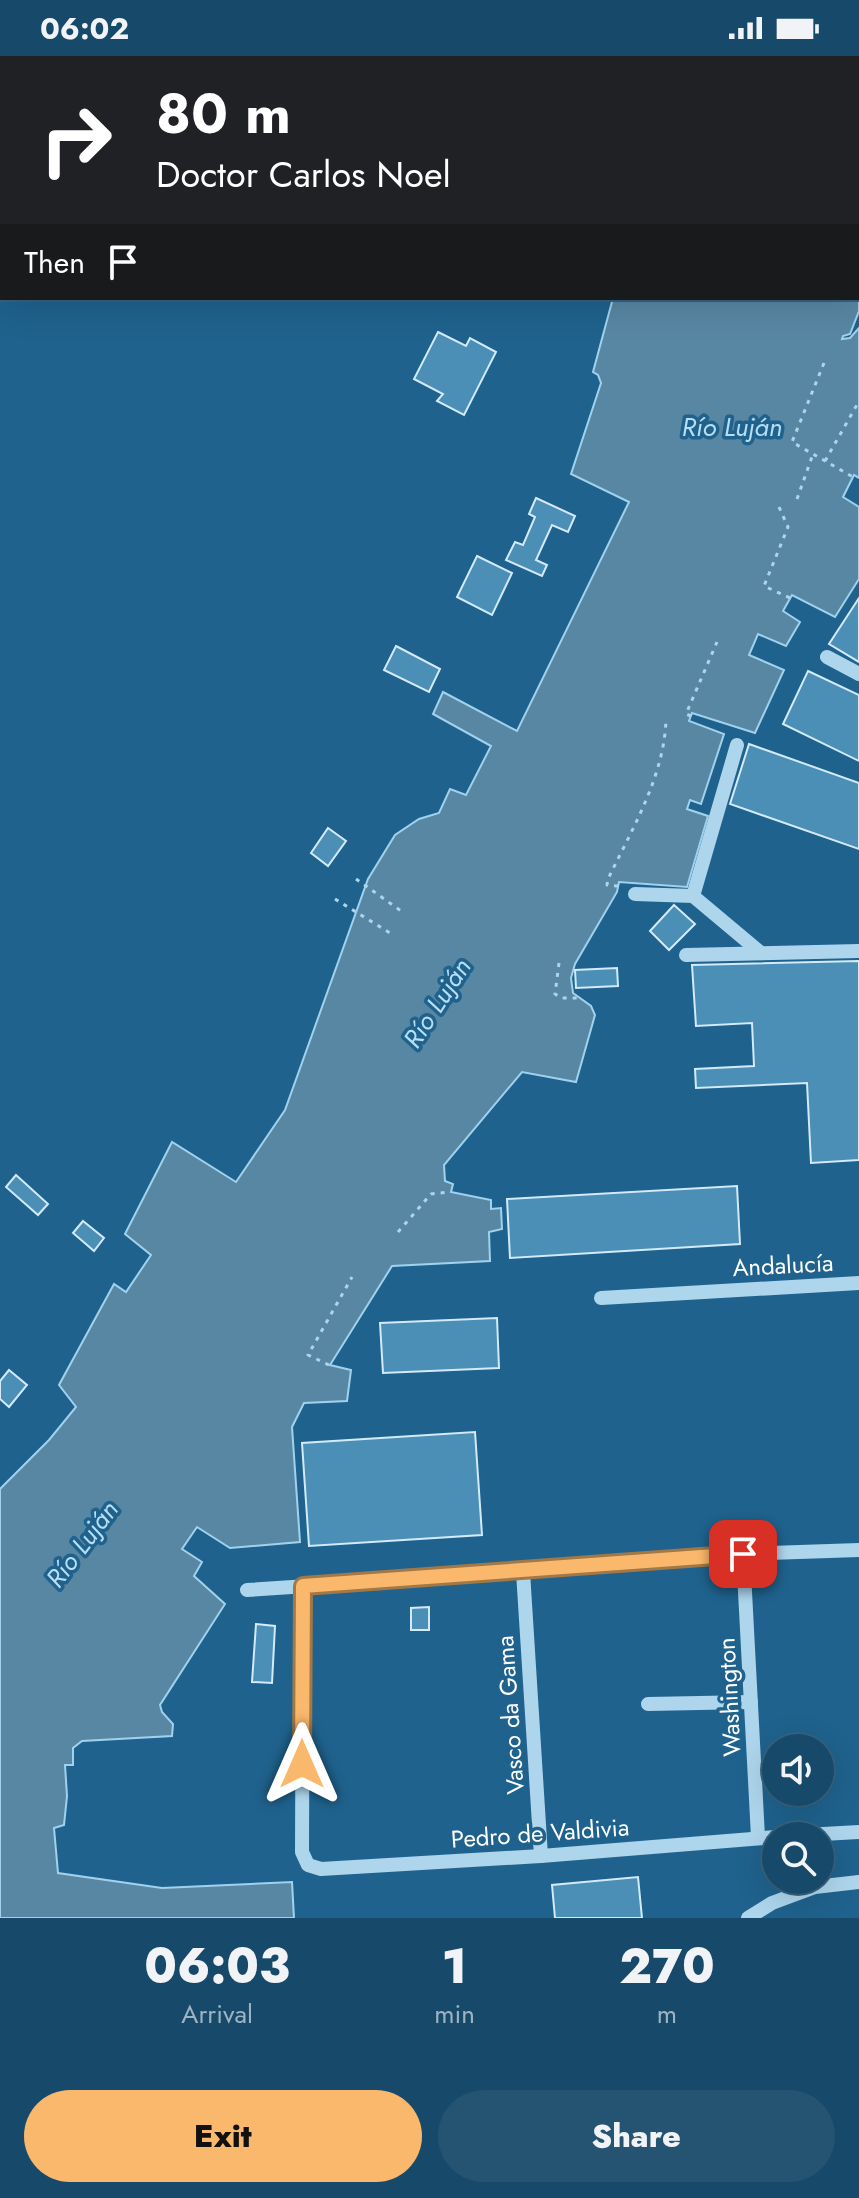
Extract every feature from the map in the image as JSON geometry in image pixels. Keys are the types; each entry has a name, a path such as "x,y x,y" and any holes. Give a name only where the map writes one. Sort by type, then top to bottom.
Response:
{"street":[{"path":"827,657 859,674"},
{"path":"693,896 737,745"},
{"path":"635,894 693,896 761,953"},
{"path":"686,955 859,951"},
{"name":"Andalucía","path":"601,1298 859,1283"},
{"path":"247,1590 743,1554 859,1550"},
{"name":"Washington","path":"743,1554 758,1837"},
{"name":"Vasco da Gama","path":"523,1572 541,1856"},
{"name":"Pedro de Valdivia","path":"303,1586 302,1852 308,1865 321,1869 541,1856 762,1837"},
{"path":"648,1704 751,1702"},
{"path":"834,1833 859,1832"},
{"path":"748,1918 772,1903 815,1887 859,1882"}],"path":[{"path":"824,363 792,442 853,477"},
{"path":"825,461 858,403"},
{"path":"797,499 813,454"},
{"path":"779,507 788,527 764,586 790,598"},
{"path":"691,716 686,714 717,642"},
{"path":"618,886 607,885 608,879 648,797 666,739 666,718"},
{"path":"356,879 404,913"},
{"path":"335,899 390,933"},
{"path":"559,963 555,994 562,998 580,998"},
{"path":"398,1232 431,1194 450,1192"},
{"path":"329,1365 308,1355 352,1277"}],"water":[{"name":"Río Luján","path":"612,300 859,300 859,311 850,334 842,339 850,338 859,328 859,478 854,475 843,497 859,507 859,579 835,617 792,595 783,611 800,622 786,646 758,634 749,655 784,670 755,733 692,713 689,721 724,734 701,804 690,800 687,809 708,816 687,887 619,882 617,892 575,964 571,978 573,993 591,1006 595,1015 576,1082 522,1072 444,1165 445,1181 453,1184 451,1192 491,1200 491,1209 501,1208 502,1229 489,1232 490,1261 392,1266 330,1365 351,1370 347,1401 304,1403 292,1427 300,1542 230,1548 197,1527 182,1549 202,1562 194,1576 225,1604 160,1705 173,1724 172,1736 82,1741 73,1748 73,1765 65,1765 67,1796 64,1825 54,1828 58,1873 162,1888 292,1882 294,1918 0,1918 0,1489 49,1440 76,1407 59,1385 114,1284 126,1292 151,1255 125,1234 172,1142 236,1182 285,1110 368,879 395,835 419,819 439,813 450,789 466,795 491,746 433,714 443,692 517,731 629,502 571,474 601,383 593,372"}],"building":[{"path":"438,332 466,346 470,338 496,352 464,415 437,401 443,394 414,379"},
{"path":"536,498 575,516 568,532 552,525 536,560 547,565 542,576 506,560 515,542 523,545 535,517 529,514"},
{"path":"477,556 512,573 492,615 457,597"},
{"path":"859,598 859,662 829,644"},
{"path":"396,646 440,669 429,692 384,670"},
{"path":"808,671 859,695 859,761 783,724"},
{"path":"749,744 859,783 859,849 730,804"},
{"path":"328,828 346,841 328,866 311,853"},
{"path":"674,905 695,924 669,950 650,931"},
{"path":"859,961 859,1160 811,1163 807,1083 696,1088 695,1069 754,1066 752,1023 696,1026 692,965"},
{"path":"617,968 618,986 576,988 575,970"},
{"path":"16,1175 48,1204 38,1215 6,1187"},
{"path":"737,1186 740,1244 510,1258 507,1199"},
{"path":"83,1221 104,1238 94,1251 73,1233"},
{"path":"497,1318 499,1368 383,1373 380,1323"},
{"path":"9,1370 27,1385 9,1407 0,1399 0,1381"},
{"path":"475,1432 482,1535 309,1546 302,1443"},
{"path":"429,1607 429,1630 411,1630 411,1608"},
{"path":"256,1624 275,1626 272,1683 252,1682"},
{"path":"638,1877 642,1918 555,1918 552,1885"}],"route":[{"path":"302,1764 303,1586 743,1554"}]}
